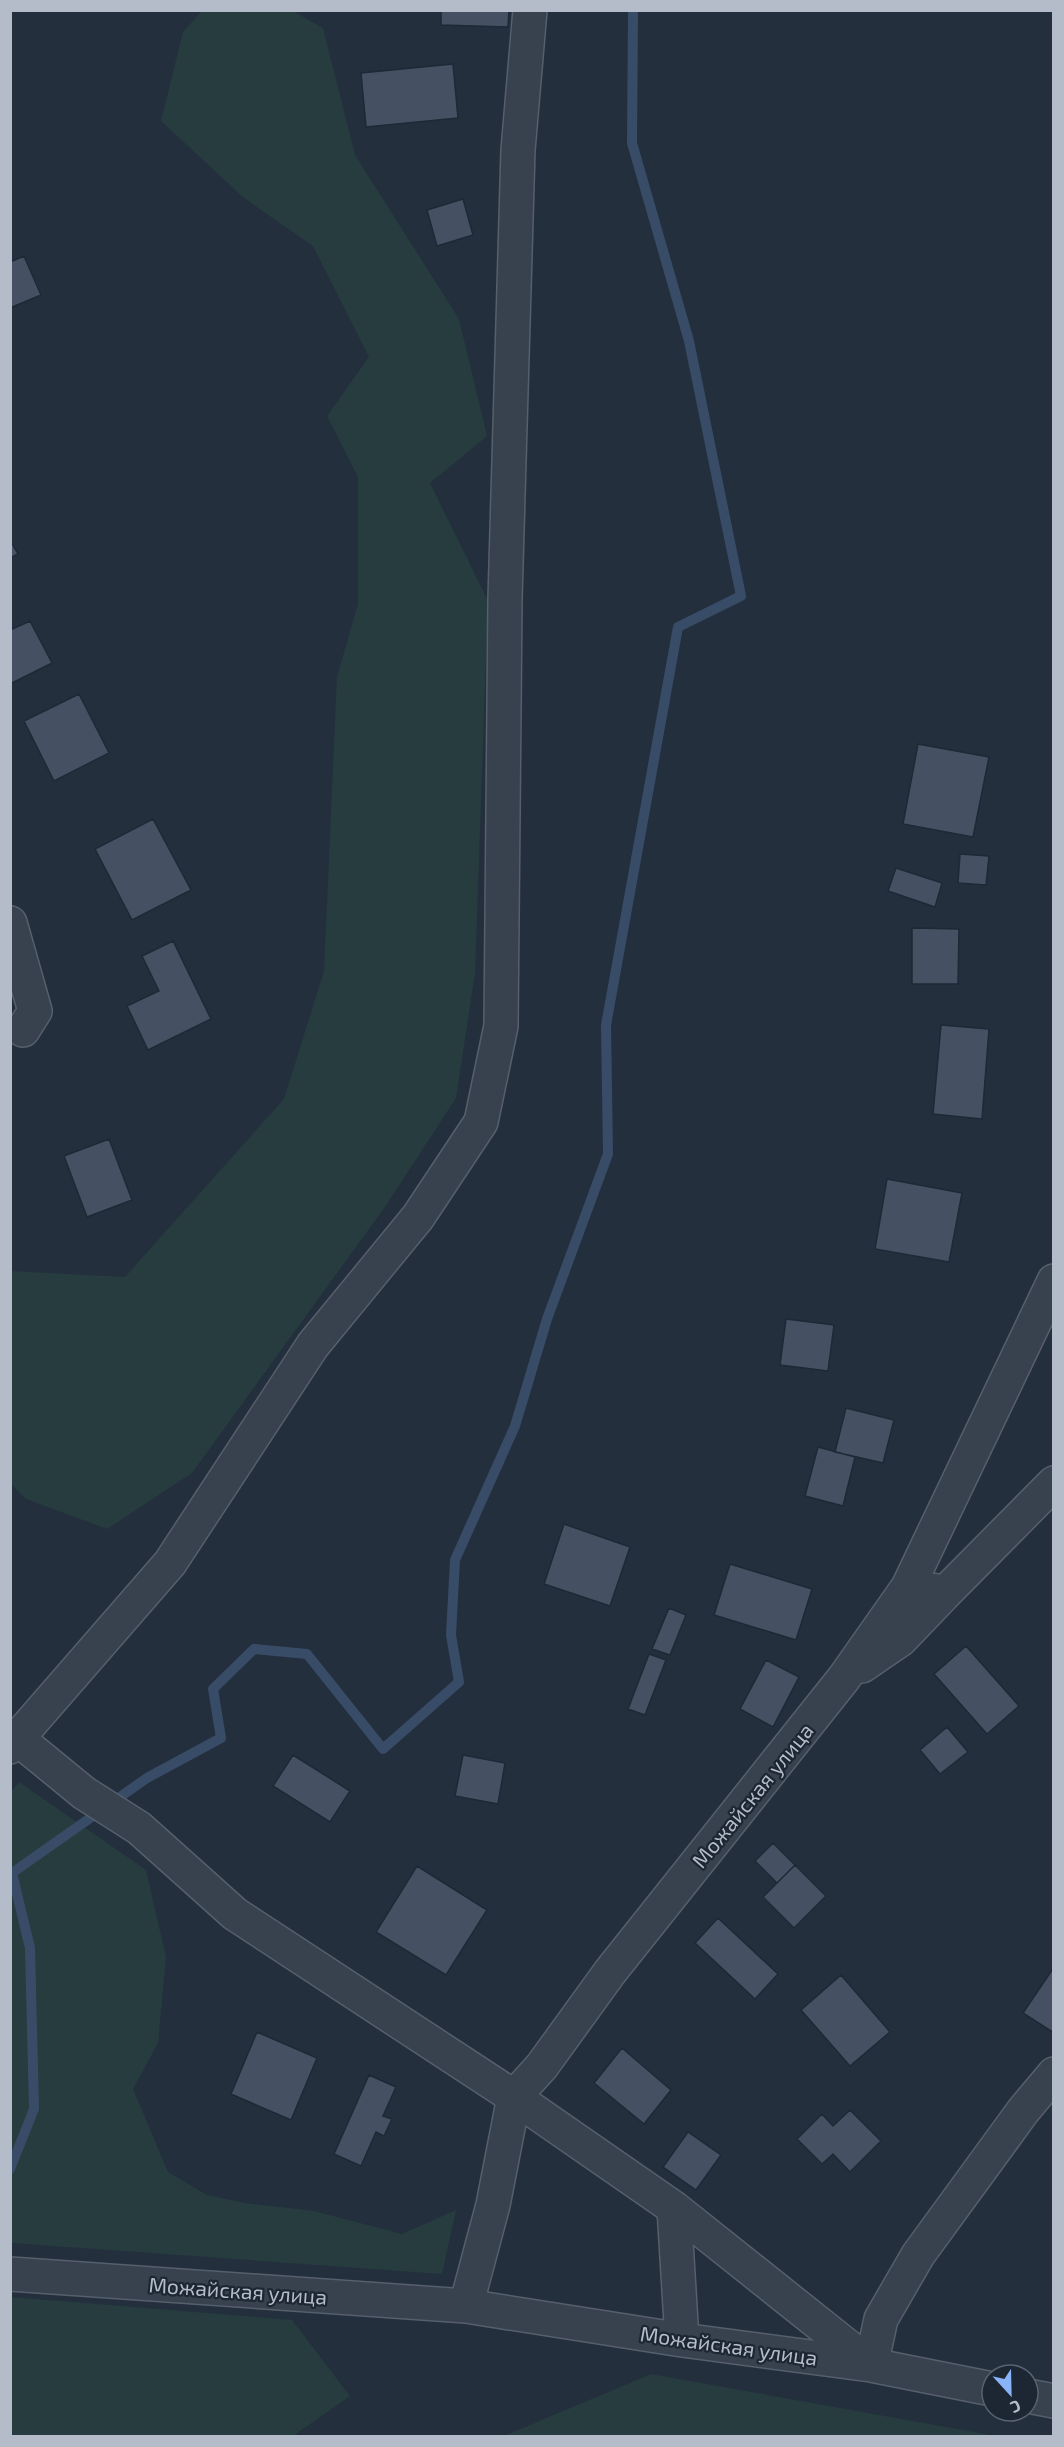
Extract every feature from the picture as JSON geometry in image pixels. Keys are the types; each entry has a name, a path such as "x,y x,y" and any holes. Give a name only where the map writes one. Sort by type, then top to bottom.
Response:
{"street":[{"path":"530,10 517,174 506,599 501,1026 481,1122 418,1217 313,1345 170,1563 14,1743 84,1793 139,1828 235,1914 514,2097 674,2208 871,2365 880,2319 918,2255 1023,2111 1053,2074"},
{"path":"10,923 35,1011 23,1030"},
{"name":"Можайская улица","path":"514,2097 542,2066 610,1972 844,1678 908,1587 1053,1281"},
{"path":"844,1678 900,1640 1053,1483"},
{"path":"908,1587 946,1592"},
{"path":"466,2306 493,2205 514,2097"},
{"path":"674,2208 682,2340"},
{"name":"Можайская улица","path":"10,2274 466,2306 682,2340 871,2365 980,2387"}],"green space":[{"path":"202,11 293,11 323,28 355,155 459,319 487,436 430,483 488,601 475,973 456,1098 385,1207 192,1473 107,1529 26,1499 11,1484 11,1271 125,1277 284,1099 324,971 337,677 358,604 358,477 327,416 369,357 313,246 244,198 161,121 183,32"},
{"path":"19,1782 146,1870 166,1957 158,2043 133,2089 168,2172 207,2195 245,2203 314,2211 402,2234 456,2210 442,2274 11,2243 10,1793"},
{"path":"11,2297 292,2320 350,2396 293,2436 11,2436"},
{"path":"651,2374 996,2436 504,2436"}],"building":[{"path":"441,10 509,10 508,27 441,25"},
{"path":"453,64 458,118 366,127 361,73"},
{"path":"463,199 473,235 437,246 427,210"},
{"path":"24,256 41,295 10,308 10,262"},
{"path":"10,540 18,554 10,558"},
{"path":"30,621 52,663 10,684 10,630"},
{"path":"79,694 109,753 54,781 24,721"},
{"path":"918,744 989,757 973,837 903,824"},
{"path":"153,819 191,890 132,920 95,849"},
{"path":"960,854 989,856 986,885 958,883"},
{"path":"896,868 942,883 935,907 888,891"},
{"path":"912,928 959,929 958,984 912,984"},
{"path":"173,941 211,1019 148,1050 127,1006 159,991 142,956"},
{"path":"941,1025 989,1029 982,1119 933,1114"},
{"path":"109,1139 132,1200 87,1217 64,1156"},
{"path":"887,1179 962,1193 949,1262 875,1249"},
{"path":"786,1319 834,1325 828,1371 780,1365"},
{"path":"846,1408 894,1420 883,1463 835,1452"},
{"path":"818,1447 855,1457 843,1506 805,1496"},
{"path":"564,1524 630,1547 610,1606 544,1584"},
{"path":"730,1564 812,1589 796,1640 714,1615"},
{"path":"669,1608 686,1615 670,1655 652,1649"},
{"path":"966,1646 1019,1706 987,1734 934,1674"},
{"path":"649,1654 666,1660 645,1715 628,1709"},
{"path":"766,1660 799,1677 773,1727 740,1709"},
{"path":"947,1727 968,1752 940,1774 920,1750"},
{"path":"293,1755 350,1791 330,1822 273,1786"},
{"path":"463,1755 505,1763 498,1804 455,1796"},
{"path":"773,1843 795,1865 777,1883 755,1861"},
{"path":"795,1865 826,1896 794,1928 763,1897"},
{"path":"417,1866 487,1910 446,1975 376,1932"},
{"path":"718,1918 778,1974 755,1999 695,1943"},
{"path":"1052,1970 1054,1972 1054,2033 1023,2013"},
{"path":"841,1975 890,2032 850,2066 801,2010"},
{"path":"257,2032 317,2058 291,2120 231,2094"},
{"path":"622,2048 671,2090 644,2124 594,2083"},
{"path":"369,2075 396,2087 383,2116 392,2119 384,2136 376,2132 361,2166 334,2154"},
{"path":"850,2110 881,2141 850,2172 833,2154 822,2164 797,2139 822,2114 833,2126"},
{"path":"688,2132 721,2155 696,2190 663,2167"}],"waterway":[{"path":"10,2169 34,2109 30,1948 12,1873 147,1778 221,1738 213,1689 254,1649 307,1654 383,1749 459,1682 451,1635 455,1560 515,1426 547,1319 608,1154 606,1025 678,627 741,596 689,341 632,143 633,10"}]}
